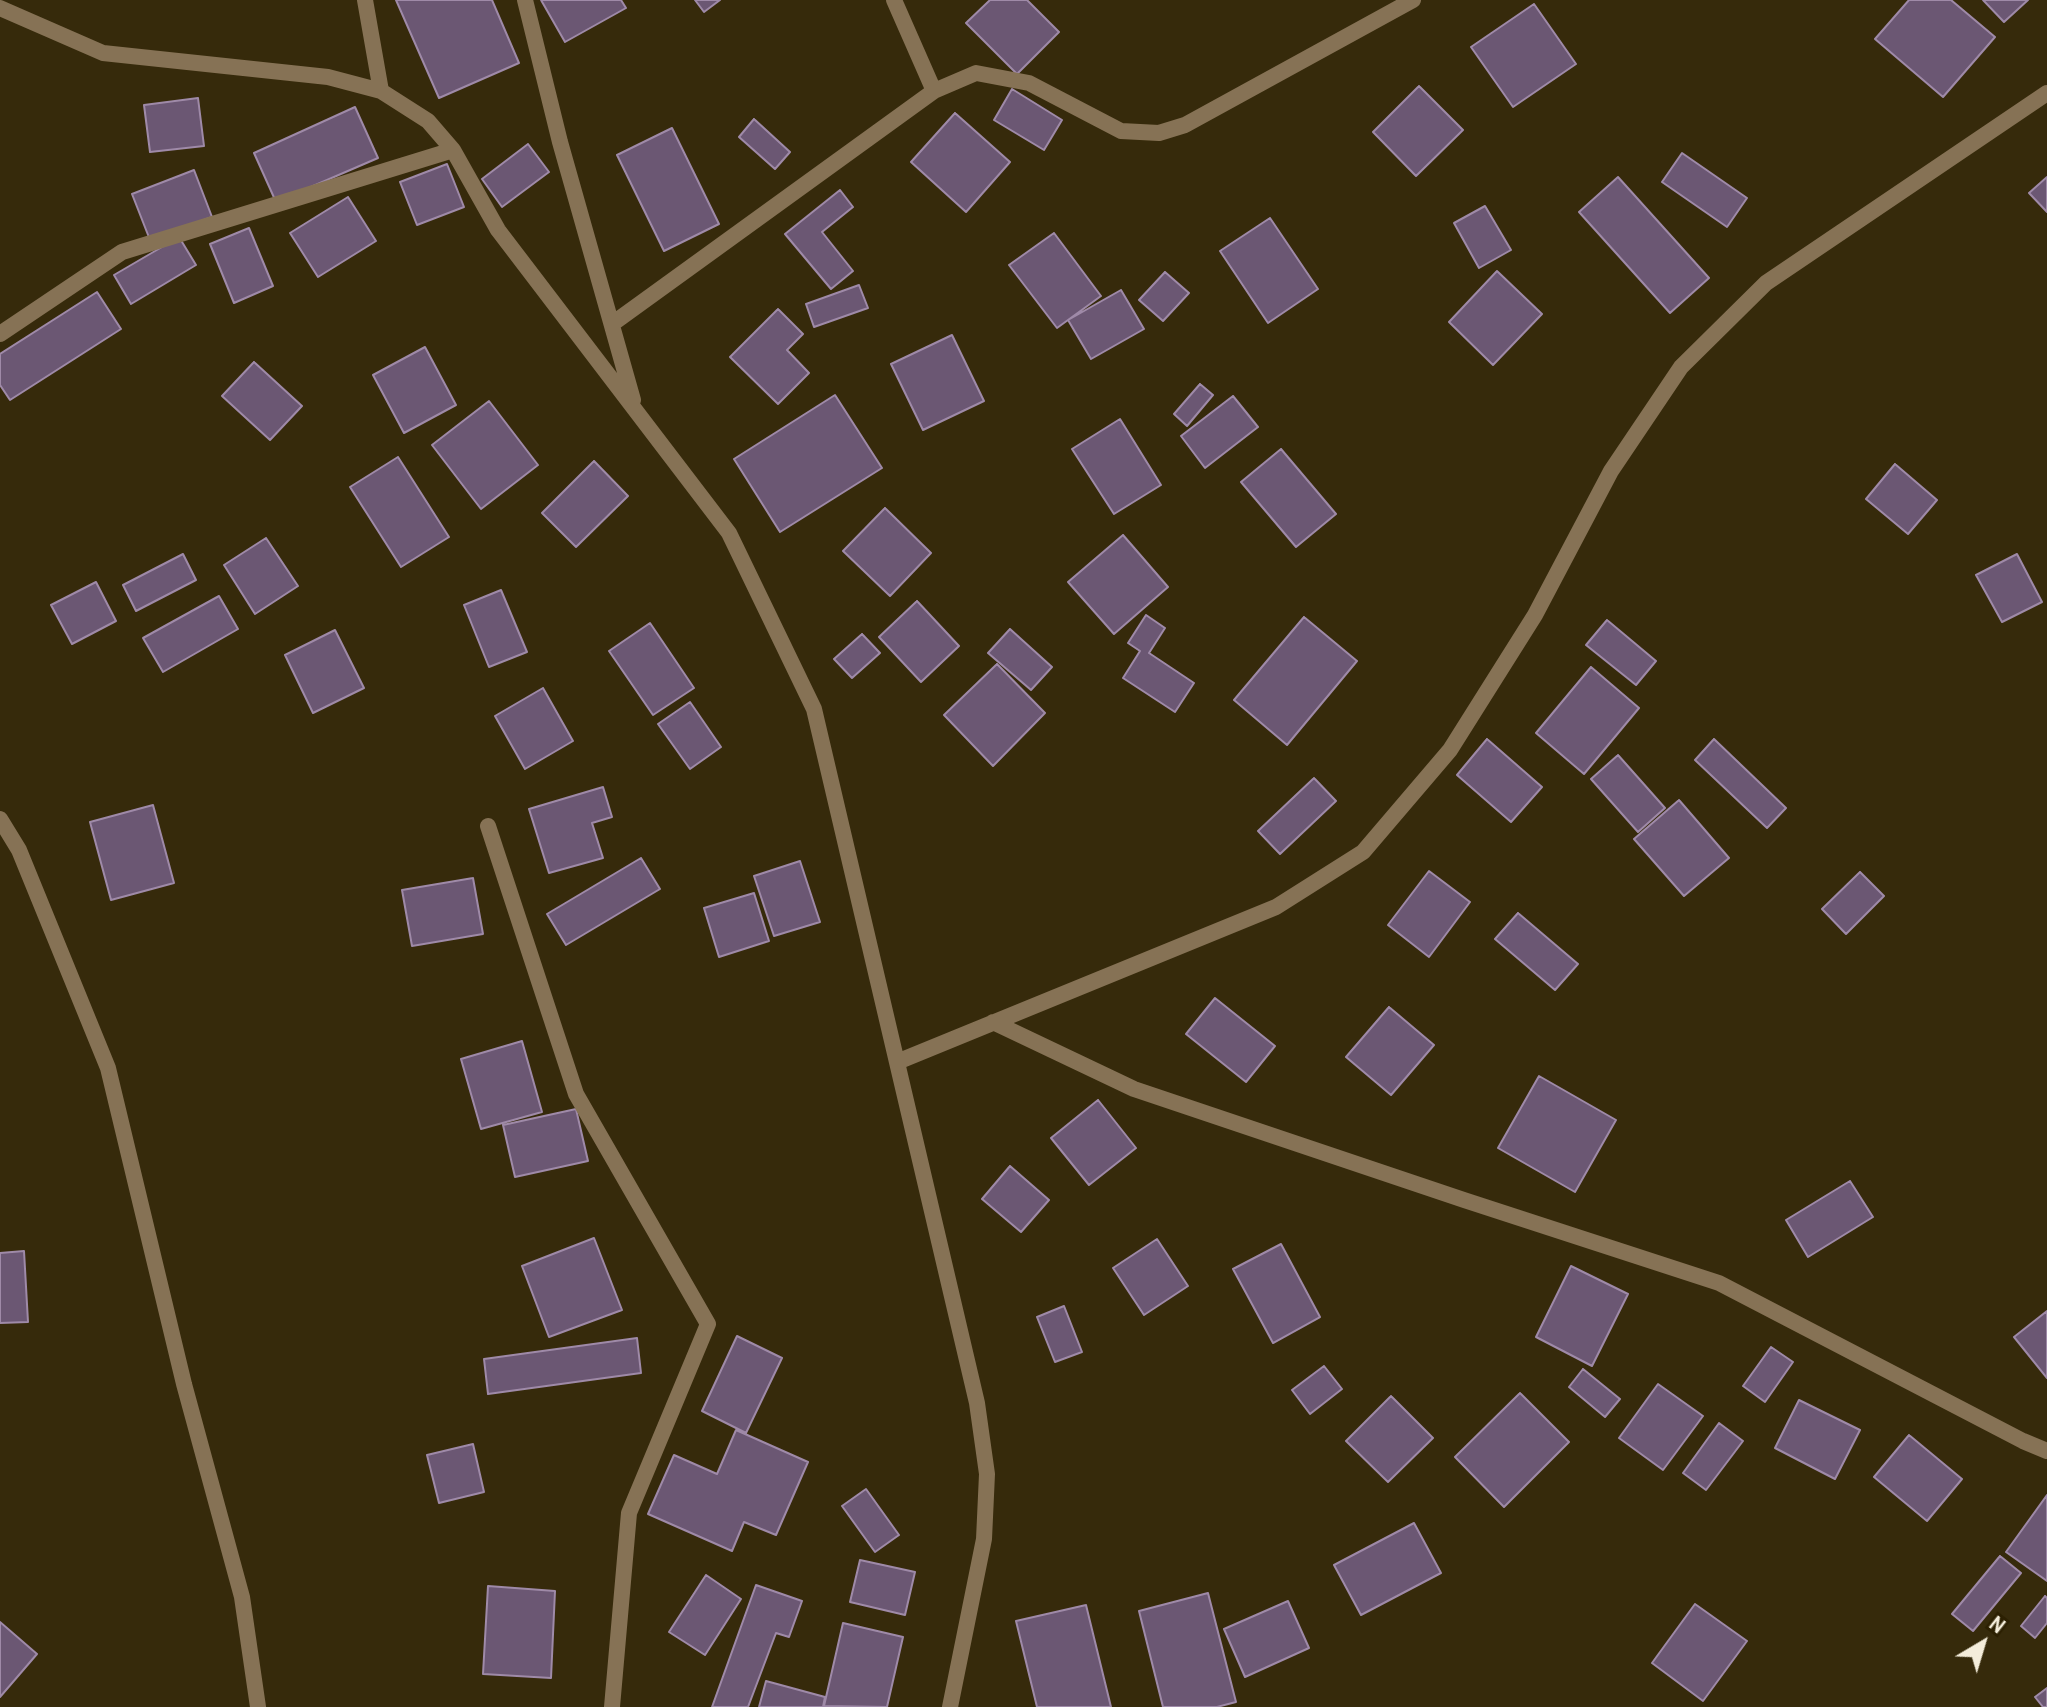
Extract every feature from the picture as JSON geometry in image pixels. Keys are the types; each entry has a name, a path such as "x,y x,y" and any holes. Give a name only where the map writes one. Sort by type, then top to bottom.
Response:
{"street":[{"path":"365,0 381,91"},
{"path":"525,0 560,142 636,410"},
{"path":"894,0 934,91"},
{"path":"612,324 934,91 976,73 1029,83 1121,131 1159,133 1185,125 1413,0"},
{"path":"0,8 103,53 328,77 381,91 428,121 453,150 498,230 729,533 814,709 977,1403 987,1474 984,1539 950,1707"},
{"path":"897,1062 1276,907 1363,852 1450,750 1535,615 1611,471 1681,367 1766,283 2047,93"},
{"path":"0,334 122,252 453,150"},
{"path":"0,819 19,850 108,1068 184,1384 242,1597 258,1707"},
{"path":"488,826 576,1094 708,1324 629,1513 612,1707"},
{"path":"993,1022 1134,1089 1719,1283 2047,1451"}],"building":[{"path":"396,0 492,0 519,63 439,98"},
{"path":"541,0 621,0 626,8 565,42"},
{"path":"695,0 720,0 704,12"},
{"path":"990,0 1027,0 1059,32 1017,74 966,23"},
{"path":"1909,0 1951,0 1995,37 1943,97 1875,39"},
{"path":"1983,0 2028,0 2004,22"},
{"path":"1534,4 1576,64 1513,107 1471,47"},
{"path":"1419,86 1463,130 1416,176 1373,132"},
{"path":"1012,89 1062,120 1044,150 994,120"},
{"path":"198,98 204,146 150,152 144,105"},
{"path":"355,107 378,158 276,202 254,153"},
{"path":"955,113 1010,162 966,212 911,162"},
{"path":"754,119 790,152 775,169 739,137"},
{"path":"672,128 719,224 664,251 617,155"},
{"path":"528,144 549,172 502,207 482,179"},
{"path":"1682,153 1747,198 1727,227 1662,182"},
{"path":"447,164 464,207 417,225 400,182"},
{"path":"194,170 212,217 150,240 132,194"},
{"path":"1618,177 1709,278 1670,313 1579,212"},
{"path":"2047,177 2047,212 2029,193"},
{"path":"840,190 853,207 822,232 853,271 831,289 785,234"},
{"path":"348,197 376,241 318,277 290,233"},
{"path":"1485,206 1511,250 1479,268 1454,223"},
{"path":"1270,218 1318,289 1268,323 1220,251"},
{"path":"249,228 273,286 234,303 210,244"},
{"path":"1054,233 1101,296 1057,328 1009,265"},
{"path":"179,237 196,265 131,304 114,275"},
{"path":"1497,271 1542,314 1493,365 1449,322"},
{"path":"1165,272 1189,293 1163,321 1139,300"},
{"path":"859,285 868,308 814,327 806,304"},
{"path":"1121,290 1144,329 1091,359 1068,320"},
{"path":"97,292 121,329 10,400 0,385 0,354"},
{"path":"778,309 803,334 787,350 809,373 778,404 730,357"},
{"path":"952,335 984,401 923,430 891,364"},
{"path":"425,347 456,405 404,433 373,375"},
{"path":"254,362 302,406 270,440 222,396"},
{"path":"1200,384 1213,395 1187,426 1174,414"},
{"path":"835,395 882,468 780,532 734,459"},
{"path":"1233,396 1258,427 1205,468 1181,436"},
{"path":"489,401 538,465 481,509 432,445"},
{"path":"1120,419 1161,485 1114,514 1072,449"},
{"path":"1281,449 1336,514 1296,547 1241,482"},
{"path":"398,457 449,537 401,567 350,487"},
{"path":"594,461 628,496 576,547 542,513"},
{"path":"1895,464 1937,500 1908,534 1866,499"},
{"path":"885,508 931,553 890,596 843,551"},
{"path":"1123,535 1168,587 1114,634 1068,582"},
{"path":"266,538 298,586 255,614 224,565"},
{"path":"183,554 196,580 136,611 123,585"},
{"path":"2017,554 2042,602 2002,622 1976,575"},
{"path":"96,582 116,621 72,644 51,605"},
{"path":"501,590 527,652 489,667 464,605"},
{"path":"219,596 238,629 163,672 143,638"},
{"path":"917,601 959,646 921,682 879,637"},
{"path":"1146,615 1165,628 1149,653 1194,683 1175,712 1123,678 1140,651 1128,643"},
{"path":"1304,617 1357,661 1287,745 1234,700"},
{"path":"1607,620 1656,661 1636,685 1586,645"},
{"path":"650,623 694,688 653,715 609,651"},
{"path":"1010,629 1052,667 1031,690 988,653"},
{"path":"335,630 364,688 313,713 285,655"},
{"path":"862,634 880,653 852,678 834,659"},
{"path":"997,664 1045,713 993,766 944,715"},
{"path":"1591,667 1639,708 1584,774 1536,733"},
{"path":"543,688 573,741 525,769 495,716"},
{"path":"690,702 721,747 690,769 658,724"},
{"path":"1487,739 1542,787 1511,822 1457,775"},
{"path":"1714,739 1786,808 1767,828 1695,760"},
{"path":"1618,755 1665,808 1638,832 1591,779"},
{"path":"1314,778 1336,801 1280,854 1258,831"},
{"path":"603,787 612,817 592,823 603,858 549,873 529,809"},
{"path":"1679,800 1729,858 1684,896 1634,839"},
{"path":"153,805 174,883 111,900 90,822"},
{"path":"641,858 660,889 566,945 547,914"},
{"path":"800,861 820,922 774,936 754,876"},
{"path":"1429,871 1470,902 1429,957 1388,925"},
{"path":"1860,872 1884,896 1846,934 1822,909"},
{"path":"473,878 483,934 412,946 402,890"},
{"path":"754,893 769,941 719,957 704,908"},
{"path":"1518,913 1578,964 1555,990 1495,939"},
{"path":"1215,998 1275,1046 1246,1082 1186,1034"},
{"path":"1389,1007 1434,1045 1391,1095 1346,1057"},
{"path":"522,1041 542,1112 481,1129 461,1059"},
{"path":"1539,1076 1616,1120 1575,1192 1498,1148"},
{"path":"1098,1100 1136,1148 1089,1185 1051,1138"},
{"path":"576,1109 588,1161 515,1177 503,1125"},
{"path":"1010,1166 1049,1200 1021,1232 982,1199"},
{"path":"1850,1181 1873,1217 1808,1257 1786,1220"},
{"path":"594,1238 622,1310 549,1337 522,1266"},
{"path":"1157,1239 1188,1286 1144,1315 1113,1268"},
{"path":"1281,1244 1320,1317 1273,1343 1233,1269"},
{"path":"24,1251 28,1322 0,1323 0,1253"},
{"path":"1571,1266 1628,1294 1592,1366 1536,1337"},
{"path":"1064,1306 1082,1352 1055,1362 1037,1317"},
{"path":"2047,1311 2047,1378 2014,1337"},
{"path":"737,1336 782,1358 746,1433 702,1411"},
{"path":"637,1338 641,1373 488,1394 484,1359"},
{"path":"1771,1347 1793,1362 1765,1402 1743,1386"},
{"path":"1324,1366 1342,1389 1310,1414 1292,1390"},
{"path":"1583,1369 1620,1399 1605,1417 1569,1387"},
{"path":"1658,1384 1703,1416 1663,1470 1619,1438"},
{"path":"1520,1393 1569,1442 1504,1507 1455,1457"},
{"path":"1391,1396 1433,1438 1388,1482 1346,1441"},
{"path":"1799,1400 1860,1430 1835,1479 1775,1448"},
{"path":"1719,1423 1743,1441 1706,1490 1683,1473"},
{"path":"736,1430 808,1462 776,1535 744,1522 732,1551 648,1514 674,1455 717,1474"},
{"path":"1909,1435 1962,1479 1927,1521 1874,1477"},
{"path":"473,1444 484,1492 439,1503 427,1455"},
{"path":"866,1489 899,1535 875,1552 842,1506"},
{"path":"2047,1495 2047,1581 2006,1552"},
{"path":"1414,1523 1441,1573 1361,1615 1334,1565"},
{"path":"2000,1556 2021,1573 1973,1631 1952,1614"},
{"path":"860,1560 915,1572 905,1615 850,1602"},
{"path":"706,1575 741,1599 705,1655 669,1632"},
{"path":"756,1585 802,1601 789,1637 776,1633 748,1707 712,1707"},
{"path":"488,1586 555,1591 551,1678 483,1674"},
{"path":"1208,1593 1236,1702 1217,1707 1163,1707 1139,1611"},
{"path":"2045,1596 2047,1623 2035,1638 2021,1626"},
{"path":"1288,1601 1309,1648 1245,1677 1224,1629"},
{"path":"1695,1604 1747,1641 1703,1701 1652,1663"},
{"path":"1086,1605 1111,1707 1037,1707 1016,1621"},
{"path":"0,1622 37,1654 0,1697"},
{"path":"843,1623 903,1637 887,1707 824,1706"},
{"path":"766,1681 825,1697 823,1707 759,1707"},
{"path":"2047,1688 2047,1707 2043,1707 2035,1697"}]}
